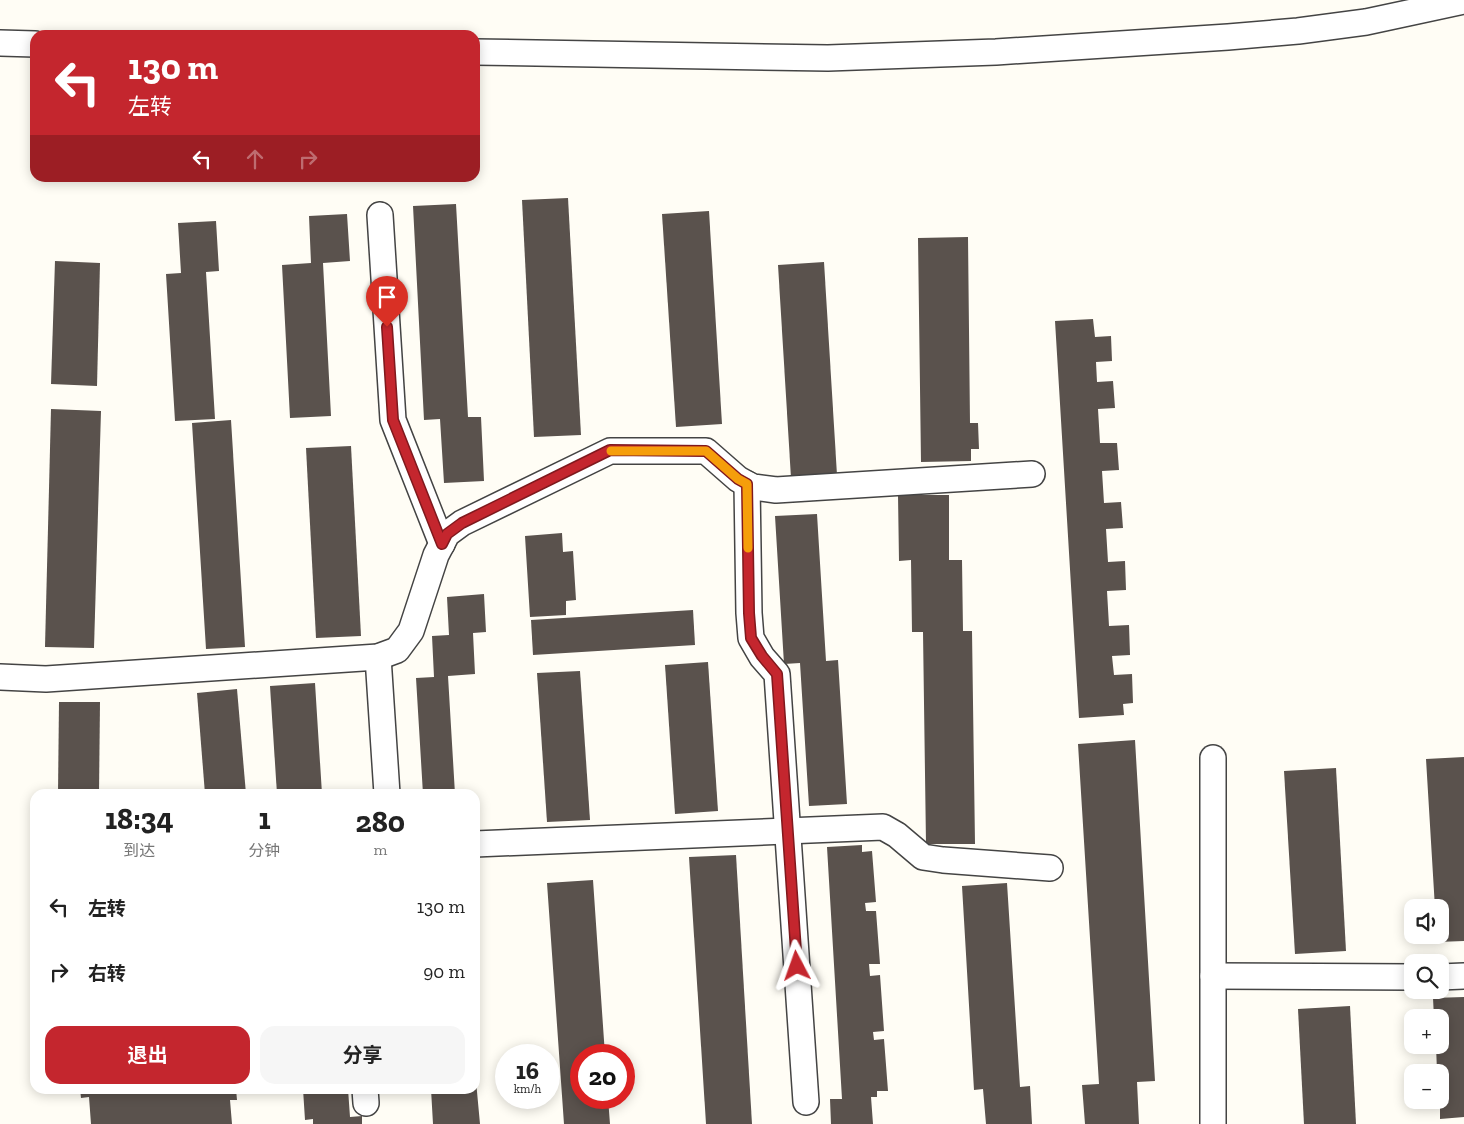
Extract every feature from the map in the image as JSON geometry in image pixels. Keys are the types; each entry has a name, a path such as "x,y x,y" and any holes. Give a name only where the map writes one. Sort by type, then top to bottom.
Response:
{"street":[{"path":"480,52 828,58 996,52 1298,31 1366,22 1464,1"},
{"path":"0,43 30,44"},
{"path":"380,215 393,420 442,544"},
{"path":"0,677 46,679 378,656 397,650 411,631 436,555 447,534 462,523 610,450 706,451 738,479 753,487 776,490 1032,474"},
{"path":"747,484 751,638 762,656 777,674 806,1102"},
{"path":"378,656 387,789"},
{"path":"1213,758 1213,1124"},
{"path":"480,844 883,827 897,835 923,857 1050,868"},
{"path":"1213,976 1404,977"},
{"path":"1449,977 1464,976"}],"building":[{"path":"568,198 581,435 534,437 522,200"},
{"path":"456,204 468,417 481,417 484,481 444,483 440,419 424,420 413,206"},
{"path":"709,211 722,424 676,427 662,214"},
{"path":"347,214 350,261 323,263 331,416 290,418 282,265 311,263 309,216"},
{"path":"216,221 219,271 206,272 215,419 175,421 166,274 181,273 178,223"},
{"path":"968,237 970,423 978,423 979,449 971,449 971,461 921,462 918,238"},
{"path":"55,261 100,263 97,386 51,384"},
{"path":"824,262 837,475 791,478 778,265"},
{"path":"1093,319 1095,337 1111,336 1112,361 1096,362 1097,382 1113,381 1115,408 1098,409 1100,443 1117,443 1119,470 1102,471 1104,503 1121,502 1123,528 1106,529 1108,562 1125,561 1126,590 1107,591 1109,626 1129,625 1130,655 1112,656 1114,675 1132,674 1133,703 1123,704 1124,715 1079,718 1055,321"},
{"path":"51,409 101,411 94,648 45,647"},
{"path":"231,420 245,647 206,649 192,423"},
{"path":"351,446 361,636 316,638 306,448"},
{"path":"898,495 949,495 949,560 962,560 963,631 972,631 975,844 926,844 923,632 912,632 911,560 899,561"},
{"path":"817,514 826,661 838,660 847,804 809,806 800,663 784,664 775,516"},
{"path":"562,533 563,552 573,551 576,600 566,601 566,615 530,617 525,536"},
{"path":"484,594 486,632 473,633 475,674 448,676 455,789 423,789 416,678 434,677 432,636 449,635 447,597"},
{"path":"693,610 695,645 533,655 531,620"},
{"path":"708,662 718,811 675,814 665,665"},
{"path":"580,671 590,820 547,822 537,673"},
{"path":"315,683 322,789 277,789 270,686"},
{"path":"237,689 246,789 205,789 197,693"},
{"path":"59,702 100,702 99,789 58,789"},
{"path":"1135,740 1155,1081 1137,1082 1139,1124 1085,1124 1082,1085 1099,1084 1078,744"},
{"path":"1464,757 1464,941 1449,942 1449,899 1434,899 1426,759"},
{"path":"1336,768 1346,951 1295,954 1284,771"},
{"path":"862,845 862,852 872,851 876,902 865,903 866,911 876,911 880,964 869,964 870,976 880,975 884,1031 873,1032 874,1040 884,1039 888,1091 877,1091 877,1097 871,1097 873,1124 831,1124 830,1099 842,1099 827,847"},
{"path":"736,855 752,1124 706,1124 689,857"},
{"path":"593,880 604,1044 570,1044 570,1109 609,1109 610,1124 564,1124 560,1044 558,1044 547,883"},
{"path":"1007,883 1020,1087 1030,1086 1032,1124 986,1124 983,1089 974,1090 962,886"},
{"path":"1449,997 1464,997 1464,1117 1440,1119 1440,1109 1449,1109 1449,1064 1437,1064 1436,1054 1449,1054 1449,1009 1434,1009 1433,999 1449,999"},
{"path":"1350,1006 1356,1124 1304,1124 1298,1009"},
{"path":"81,1094 236,1094 237,1100 230,1100 232,1124 91,1124 89,1097 81,1098"},
{"path":"303,1094 348,1094 350,1117 362,1116 362,1124 313,1124 313,1119 305,1120"},
{"path":"431,1094 477,1094 480,1124 433,1124"}],"slow traffic":[{"path":"611,451 706,451 738,479 747,484 748,548"}],"route":[{"path":"387,327 393,420 442,544 447,534 462,523 610,450 706,451 738,479 747,484 751,638 762,656 777,674 797,966"}]}
